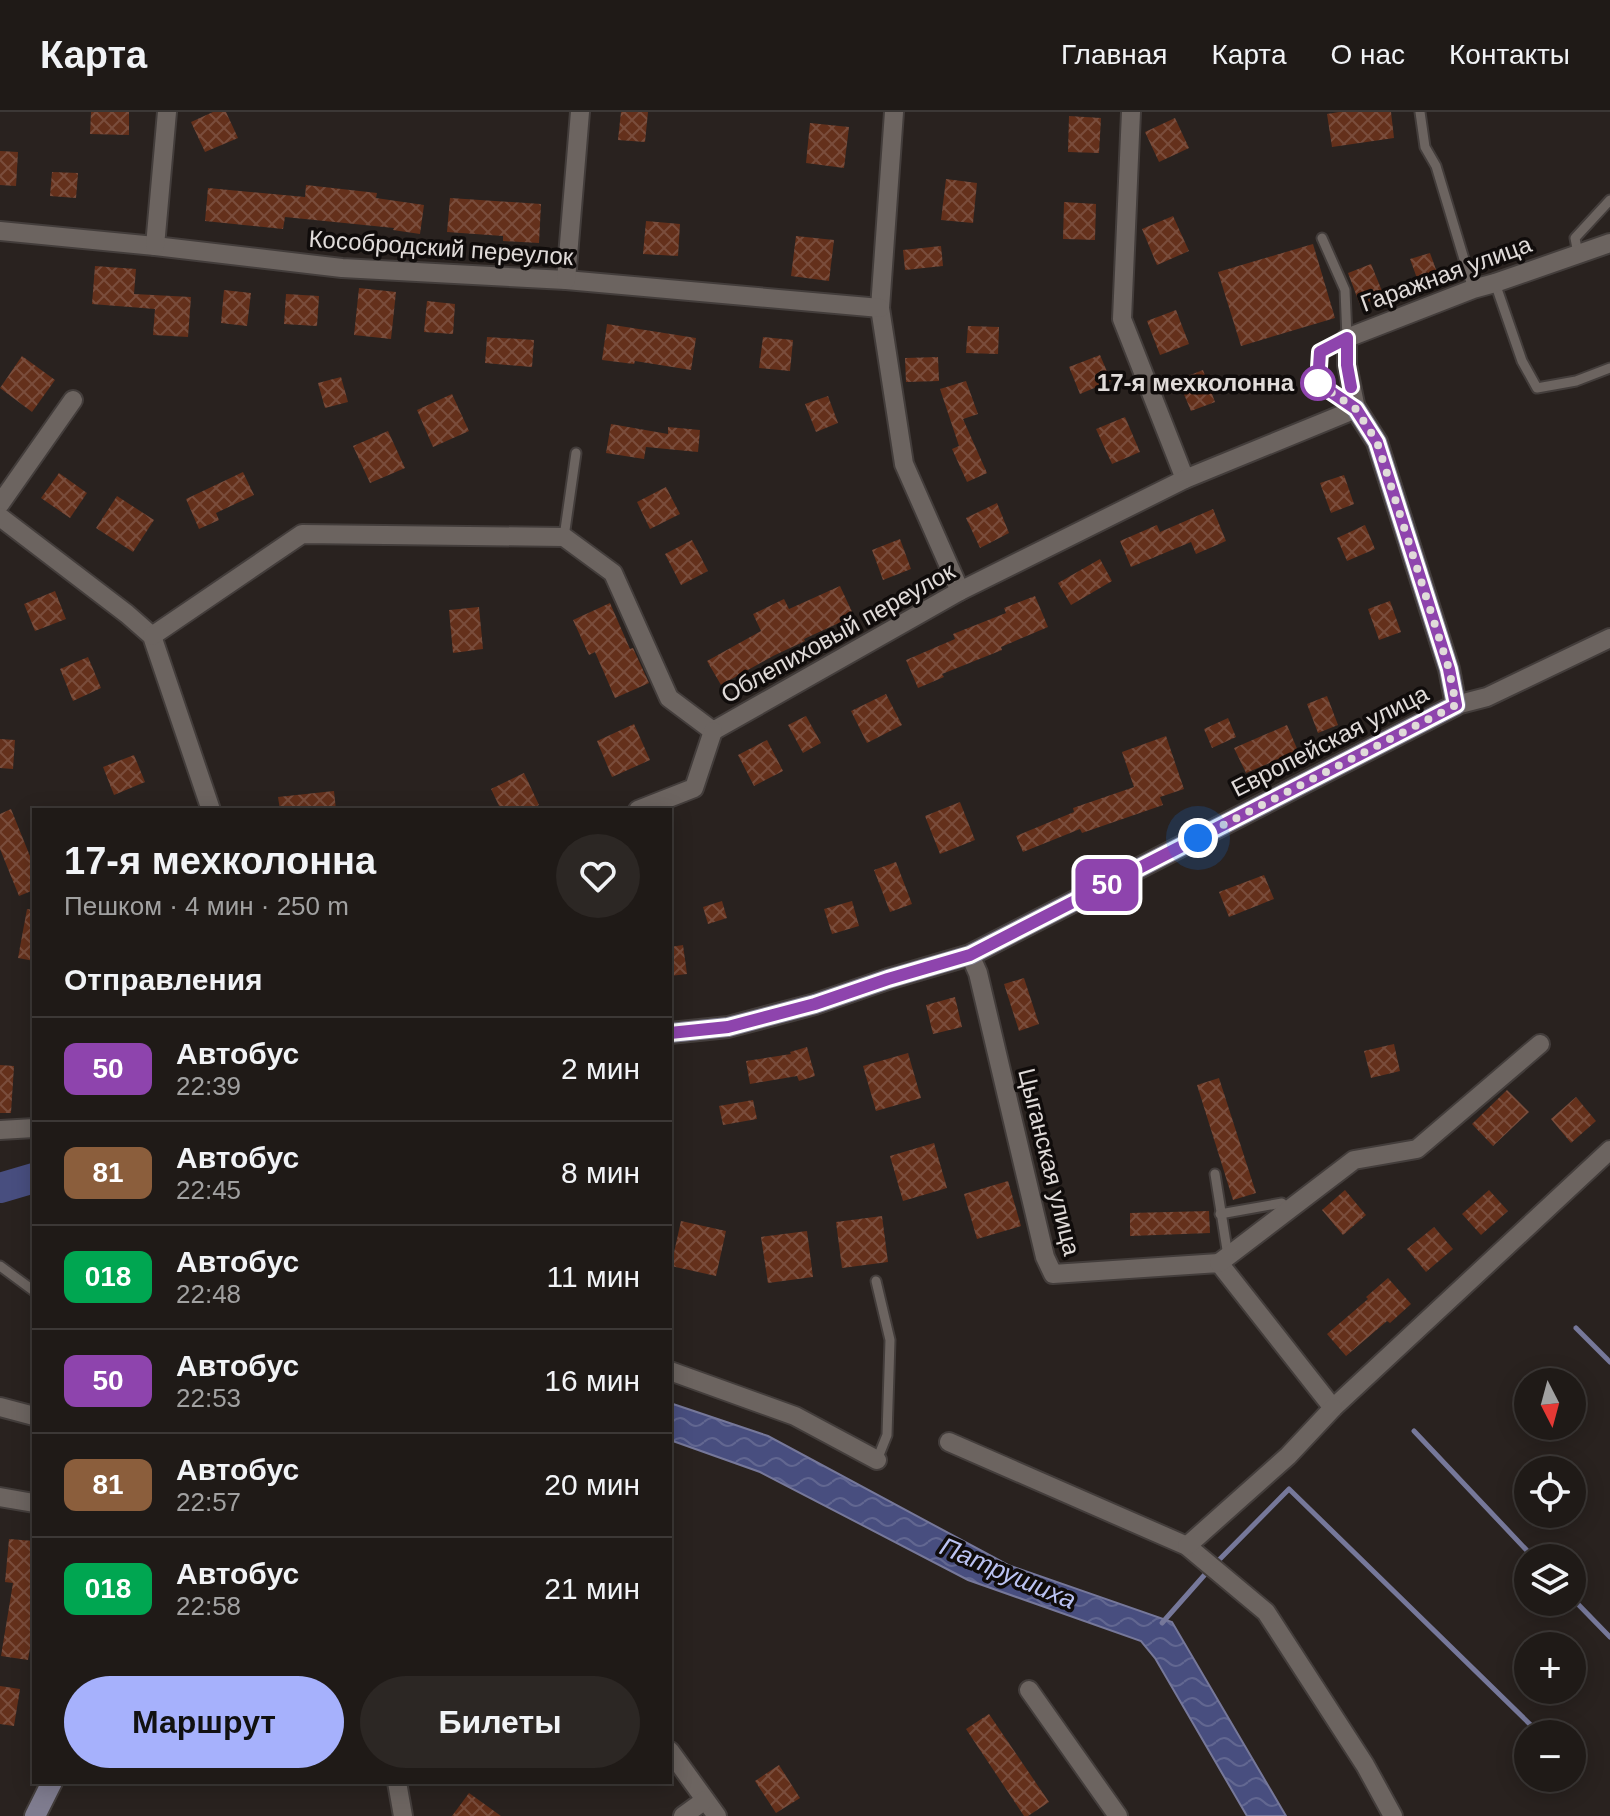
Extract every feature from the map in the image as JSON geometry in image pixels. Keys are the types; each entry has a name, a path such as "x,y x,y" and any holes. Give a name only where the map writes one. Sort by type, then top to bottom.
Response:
{"street":[{"path":"155,246 167,112"},
{"path":"566,280 580,112"},
{"path":"894,112 880,308 904,464 960,591"},
{"path":"1131,112 1122,319 1185,479"},
{"name":"Кособродский переулок","path":"0,231 342,268 566,280 880,308"},
{"name":"Гаражная улица","path":"1456,705 1449,669 1377,442 1356,409 1347,365 1347,338 1473,289 1610,243"},
{"path":"0,504 73,400"},
{"name":"Облепиховый переулок","path":"564,537 613,573 669,698 713,731 960,591 1185,479 1356,409"},
{"path":"0,517 152,636 210,808"},
{"path":"152,636 302,534 564,537"},
{"name":"Европейская улица","path":"672,1033 728,1027 815,1004 970,955 1456,705 1487,697 1610,638"},
{"path":"643,808 694,788 713,731"},
{"name":"Цыганская улица","path":"970,955 978,973 1045,1257 1053,1274 1223,1260"},
{"path":"1333,1408 1223,1260 1354,1160 1417,1149 1540,1044"},
{"path":"0,1130 32,1128"},
{"path":"1187,1546 1288,1456 1333,1408 1610,1150"},
{"path":"672,1372 795,1416 877,1460"},
{"path":"0,1407 32,1415"},
{"path":"949,1442 1187,1546 1266,1612 1365,1765 1393,1816"},
{"path":"0,1497 32,1503"},
{"path":"1029,1690 1118,1816"},
{"path":"672,1754 717,1816"},
{"path":"35,1816 51,1784"},
{"path":"397,1784 403,1816"},
{"path":"683,1816 705,1800"}],"lane":[{"path":"1420,112 1425,147 1436,166 1473,289"},
{"path":"1578,254 1575,238 1610,200"},
{"path":"1322,238 1345,290 1347,338 1320,352 1318,383 1356,409"},
{"path":"1495,283 1522,361 1537,388 1576,381 1610,368"},
{"path":"564,537 576,453"},
{"path":"1215,1174 1223,1260"},
{"path":"1220,1214 1282,1203 1288,1210"},
{"path":"0,1266 32,1290"},
{"path":"876,1281 890,1340 887,1435 877,1460"}],"water":[{"path":"672,1404 768,1436 1008,1565 1172,1622 1286,1816 1247,1816 1155,1658 1141,1641 968,1580 760,1472 672,1441"}],"building":[{"path":"91,112 129,112 129,135 90,134"},
{"path":"213,112 226,112 238,138 205,152 191,122"},
{"path":"621,112 648,112 645,142 618,140"},
{"path":"1391,112 1394,138 1332,147 1327,114"},
{"path":"1069,116 1101,118 1099,153 1068,152"},
{"path":"1175,118 1189,148 1159,162 1145,132"},
{"path":"810,123 849,127 844,168 806,163"},
{"path":"0,151 18,152 16,186 0,185"},
{"path":"52,172 78,173 76,198 50,196"},
{"path":"946,179 977,183 973,223 941,220"},
{"path":"306,185 377,193 376,198 424,205 420,234 394,228 285,217 283,229 205,221 208,188 305,197"},
{"path":"450,198 541,204 539,243 503,241 503,236 447,232"},
{"path":"1064,202 1096,204 1095,240 1063,239"},
{"path":"1173,216 1189,251 1157,265 1142,229"},
{"path":"646,221 680,224 678,256 643,254"},
{"path":"796,236 834,240 829,281 791,276"},
{"path":"1313,244 1335,318 1241,346 1218,272"},
{"path":"941,246 943,266 905,270 903,250"},
{"path":"1430,253 1438,275 1418,281 1410,259"},
{"path":"1371,264 1384,296 1360,305 1348,273"},
{"path":"95,266 136,269 134,294 191,297 188,337 153,335 155,309 92,304"},
{"path":"359,288 396,292 391,339 354,335"},
{"path":"224,290 251,293 247,326 221,323"},
{"path":"286,294 319,296 317,326 284,324"},
{"path":"427,301 455,304 453,334 424,332"},
{"path":"1176,310 1189,344 1160,355 1147,321"},
{"path":"607,324 696,338 691,370 635,361 634,364 602,360"},
{"path":"968,326 999,327 998,354 966,353"},
{"path":"487,337 534,340 532,367 485,363"},
{"path":"763,337 793,340 790,371 759,368"},
{"path":"1100,355 1111,381 1080,394 1069,367"},
{"path":"22,356 55,380 32,412 0,388"},
{"path":"938,357 939,381 906,382 905,358"},
{"path":"1203,370 1215,402 1191,411 1178,380"},
{"path":"341,377 348,402 325,408 318,383"},
{"path":"966,381 978,414 963,419 987,473 967,482 952,449 959,446 940,389"},
{"path":"452,394 469,431 433,447 417,410"},
{"path":"828,396 838,423 816,432 805,404"},
{"path":"1125,417 1140,452 1112,464 1096,429"},
{"path":"611,424 668,434 668,427 700,430 698,452 646,447 644,459 606,453"},
{"path":"388,431 405,468 370,483 353,446"},
{"path":"243,472 254,495 216,513 219,520 199,529 186,499"},
{"path":"59,473 87,493 70,518 41,498"},
{"path":"1344,475 1354,504 1331,513 1320,483"},
{"path":"666,487 680,514 650,529 637,502"},
{"path":"117,496 154,520 133,552 96,528"},
{"path":"997,503 1009,533 980,548 966,518"},
{"path":"1213,509 1226,541 1196,554 1191,542 1131,567 1120,541 1157,525 1160,532"},
{"path":"1365,525 1375,549 1347,561 1337,538"},
{"path":"900,539 911,569 883,580 872,550"},
{"path":"692,540 708,571 681,585 665,554"},
{"path":"1100,559 1112,581 1071,605 1058,583"},
{"path":"840,586 854,616 804,639 721,685 707,661 761,631 753,614 784,599 789,609"},
{"path":"55,591 66,619 35,631 24,604"},
{"path":"1035,596 1048,627 942,674 944,677 918,688 906,660 955,639 953,634 1006,613 1004,608"},
{"path":"1390,601 1401,632 1379,640 1368,609"},
{"path":"610,603 649,683 615,698 595,652 589,655 573,620"},
{"path":"479,607 483,649 453,653 449,610"},
{"path":"88,657 101,688 73,701 60,669"},
{"path":"886,694 902,725 867,743 851,711"},
{"path":"1327,696 1338,725 1318,733 1307,704"},
{"path":"806,716 821,743 803,753 788,725"},
{"path":"1228,718 1236,737 1212,748 1204,729"},
{"path":"634,724 650,760 612,777 597,741"},
{"path":"1287,725 1298,751 1246,773 1234,748"},
{"path":"1166,736 1184,789 1160,797 1163,805 1082,833 1080,829 1023,852 1016,836 1074,812 1073,808 1134,787 1122,752"},
{"path":"0,739 15,740 13,769 0,768"},
{"path":"767,740 783,771 754,786 738,755"},
{"path":"134,755 145,782 114,795 103,767"},
{"path":"524,773 539,805 533,808 500,808 491,789"},
{"path":"334,791 336,808 280,808 278,797"},
{"path":"960,802 975,840 940,854 925,816"},
{"path":"11,809 32,861 32,891 19,896 0,849 0,814"},
{"path":"896,862 912,904 890,912 874,870"},
{"path":"1264,875 1274,899 1229,917 1219,892"},
{"path":"722,901 727,918 708,924 703,907"},
{"path":"852,901 859,926 832,934 824,909"},
{"path":"27,909 32,910 32,961 18,958"},
{"path":"683,945 687,974 672,976 672,947"},
{"path":"1024,978 1039,1024 1019,1031 1004,984"},
{"path":"955,997 962,1027 933,1034 926,1005"},
{"path":"1394,1044 1400,1071 1371,1078 1364,1051"},
{"path":"807,1047 815,1076 799,1081 797,1076 750,1084 746,1061 791,1054"},
{"path":"908,1053 921,1098 876,1111 863,1066"},
{"path":"0,1065 14,1066 11,1113 0,1113"},
{"path":"1219,1078 1256,1193 1233,1200 1197,1085"},
{"path":"1507,1090 1529,1112 1493,1146 1472,1124"},
{"path":"1576,1097 1596,1121 1571,1143 1551,1119"},
{"path":"753,1100 757,1119 723,1125 719,1106"},
{"path":"934,1143 947,1188 903,1201 890,1156"},
{"path":"1008,1181 1021,1226 977,1239 964,1194"},
{"path":"1345,1190 1366,1215 1343,1235 1322,1210"},
{"path":"1489,1190 1508,1211 1481,1235 1462,1214"},
{"path":"1209,1211 1210,1233 1130,1236 1130,1213"},
{"path":"882,1216 888,1262 842,1268 836,1222"},
{"path":"681,1221 726,1231 716,1276 672,1266"},
{"path":"1434,1227 1453,1249 1426,1272 1407,1249"},
{"path":"807,1231 813,1277 768,1283 761,1237"},
{"path":"1388,1278 1411,1304 1346,1356 1327,1334"},
{"path":"9,1539 32,1541 32,1637 28,1660 1,1656 13,1583 5,1582"},
{"path":"0,1686 20,1689 14,1726 0,1724"},
{"path":"989,1714 1049,1802 1028,1816 1024,1816 966,1729"},
{"path":"779,1765 800,1798 776,1813 755,1781"},
{"path":"469,1793 501,1816 452,1816"}],"waterway":[{"name":"Патрушиха","path":"0,1188 32,1179"},
{"path":"1576,1328 1610,1362"},
{"path":"1414,1431 1521,1544"},
{"path":"1215,1564 1289,1489 1526,1720"},
{"path":"1162,1623 1208,1571"},
{"path":"1586,1612 1610,1637"}],"bus line":[{"name":"50","path":"672,1033 728,1027 815,1004 970,955 1456,705 1449,669 1377,442 1356,409 1318,383 1320,352 1347,338 1351,387"}],"place":[{"name":"17-я мехколонна","path":"1318,383"}],"route":[{"path":"1198,838 1456,705 1449,669 1377,442 1356,409 1318,383"}]}
